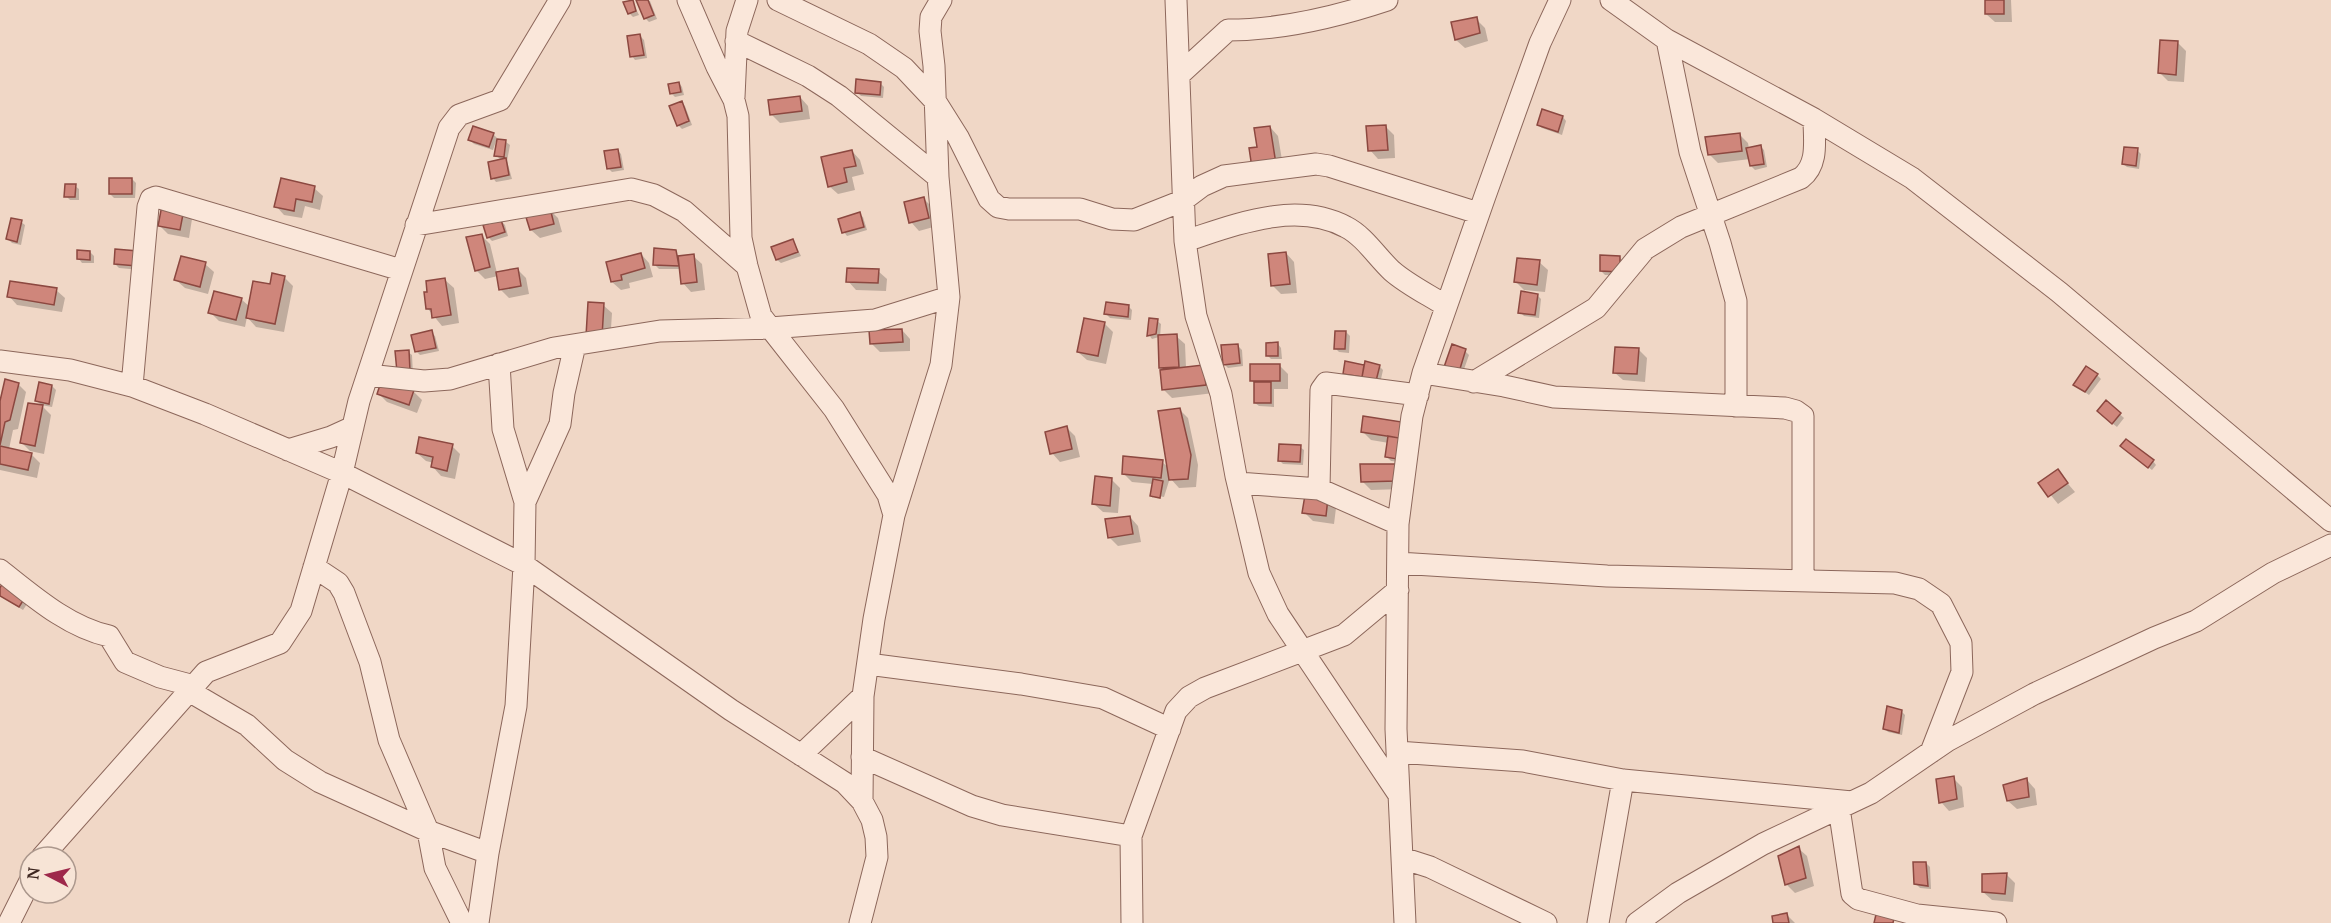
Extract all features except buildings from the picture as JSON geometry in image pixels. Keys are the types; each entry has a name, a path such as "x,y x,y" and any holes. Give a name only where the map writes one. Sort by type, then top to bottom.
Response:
{"street":[{"path":"53,845 206,672 280,643 301,611 368,375 449,128 459,115 500,100 560,0"},
{"path":"688,0 734,100 738,116 741,238 761,316 834,409 888,495 894,515"},
{"path":"734,100 736,31 747,0"},
{"path":"778,0 869,44 904,68 936,102 958,137 989,199 998,207 1080,209 1112,219 1134,220 1182,201 1202,186 1224,176 1316,165 1329,166 1478,213"},
{"path":"862,801 863,696 874,619 894,515 941,365 949,297 938,177 936,102 930,22 941,0"},
{"path":"1176,0 1185,241 1196,316 1221,394 1238,483 1259,573 1278,614 1399,796"},
{"path":"1179,75 1228,30 1278,26 1351,12 1387,0"},
{"path":"1405,923 1397,752 1398,524 1404,468 1423,373 1540,43 1560,0"},
{"path":"1611,0 1667,40 1814,119 1912,178 2059,292 2331,521"},
{"path":"1667,40 1690,152 1720,243 1736,301 1736,406"},
{"path":"736,41 808,76 839,96 938,177"},
{"path":"1474,382 1596,308 1645,249 1681,227 1801,178 1809,172 1814,160 1814,119"},
{"path":"416,225 631,189 654,195 684,211 747,266"},
{"path":"132,386 148,207 151,199 156,197 401,270"},
{"path":"1185,241 1263,217 1312,216 1346,227 1361,238 1394,272 1446,306"},
{"path":"368,375 424,381 450,379 554,348 660,331 770,328 875,320 949,297"},
{"path":"525,502 560,424 564,393 575,345"},
{"path":"0,362 70,370 132,386 205,414 342,473 524,565 731,710 845,783 862,801 872,820 877,857 860,923"},
{"path":"478,923 488,853 516,706 524,565 525,502 503,429 499,364"},
{"path":"1423,373 1554,397 1785,408 1796,411 1803,416 1803,581"},
{"path":"1319,489 1321,390 1326,383 1418,395"},
{"path":"288,450 324,440 353,427"},
{"path":"1238,483 1319,489 1398,524"},
{"path":"1637,923 1678,893 1763,844 1871,793 1947,741 2034,694 2196,621 2273,573 2331,545"},
{"path":"1398,563 1607,576 1896,583 1919,589 1941,604 1961,643 1962,672 1931,752"},
{"path":"314,567 338,583 344,593 370,662 389,740 428,831 435,868 462,923"},
{"path":"0,570 36,599 86,629 109,636 125,662 191,688 247,725 285,760 320,782 428,831 488,853"},
{"path":"1132,923 1131,836 1176,711 1189,697 1205,688 1344,635 1398,590"},
{"path":"868,664 1022,684 1103,698 1170,729"},
{"path":"801,755 863,696"},
{"path":"1397,752 1523,761 1623,780 1846,805"},
{"path":"862,757 972,806 1002,815 1131,836"},
{"path":"1598,923 1623,780"},
{"path":"1846,805 1852,894 1858,899 1917,915 1996,923"},
{"path":"1402,858 1430,867 1546,923"},
{"path":"9,923 18,905"}]}
